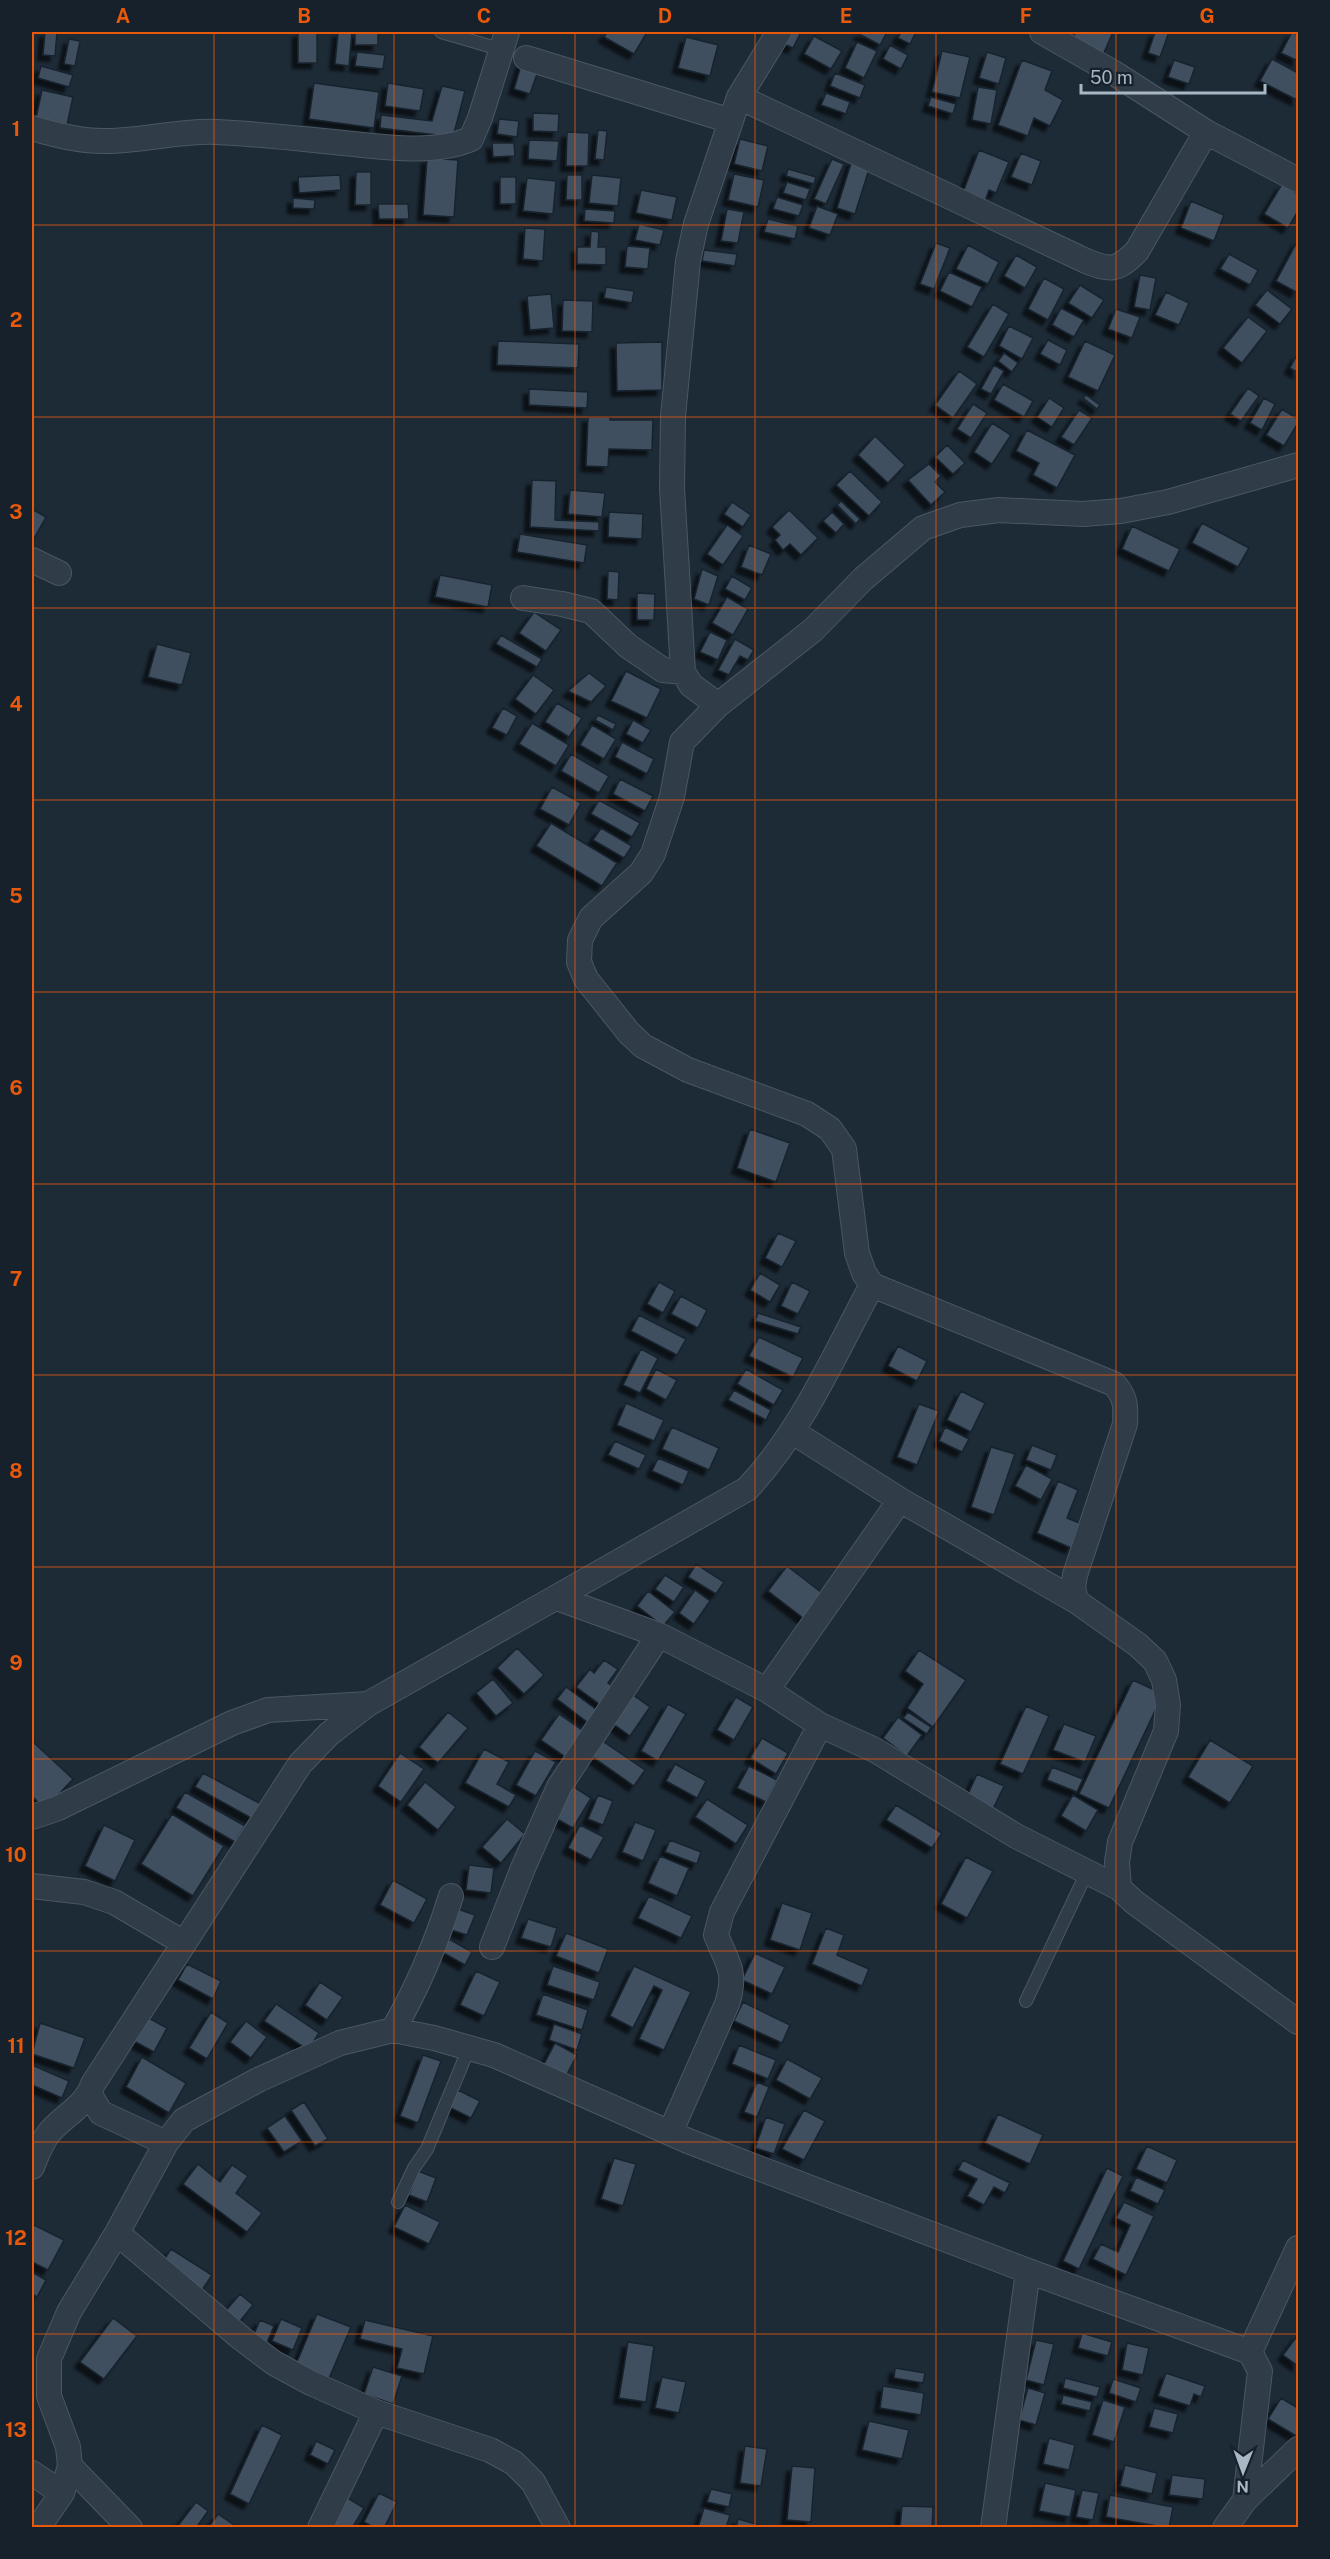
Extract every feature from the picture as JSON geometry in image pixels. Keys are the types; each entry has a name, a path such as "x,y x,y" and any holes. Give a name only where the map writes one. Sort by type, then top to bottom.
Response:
{"street":[{"path":"718,705 691,685 683,672 672,488 673,416 690,252 696,224 740,97 779,32"},
{"path":"1042,32 1114,73 1206,132 1299,180"},
{"path":"32,128 66,138 103,141 134,140 187,132 247,134 389,147 422,148 460,144 471,139 505,41"},
{"path":"526,58 731,121"},
{"path":"740,97 1106,269 1123,265 1137,251 1206,132"},
{"path":"1076,1601 1073,1587 1075,1575 1125,1424 1124,1394 1114,1384 872,1285 864,1273 857,1253 844,1149 830,1130 807,1114 688,1070 643,1046 629,1033 586,980 579,962 580,940 591,918 641,873 653,854 672,797 682,742 718,705 813,630 863,579 923,528 960,515 999,510 1083,514 1121,511 1168,502 1299,465"},
{"path":"32,560 58,573"},
{"path":"523,598 591,611 628,646 663,670 683,672"},
{"path":"32,2167 44,2140 51,2131 90,2096 93,2084 300,1764 329,1734 368,1704 747,1489 771,1464 793,1432 872,1285"},
{"path":"793,1432 900,1500 1076,1601 1138,1645 1155,1661 1164,1680 1168,1705 1166,1731 1120,1842 1117,1862 1119,1888"},
{"path":"767,1690 900,1500"},
{"path":"557,1598 659,1635 767,1690 820,1725 875,1750 1016,1836 1119,1888 1134,1902 1299,2022"},
{"path":"492,1947 523,1868 559,1787 659,1635"},
{"path":"32,1817 56,1809 232,1723 268,1710 368,1704"},
{"path":"670,2133 727,2004 734,1983 725,1951 716,1935 722,1912 820,1725"},
{"path":"32,1886 84,1892 114,1902 184,1943"},
{"path":"393,2030 428,1962 451,1896"},
{"path":"38,2528 62,2493 70,2466 68,2447 49,2396 49,2359 69,2312 117,2233 166,2144 184,2120 258,2080 340,2043 393,2030 494,2055 670,2133 1028,2271 1250,2352 1260,2371 1245,2500"},
{"path":"90,2096 101,2113 166,2144"},
{"path":"117,2233 274,2363 311,2383 376,2412 490,2450 514,2463 533,2482 558,2528"},
{"path":"1250,2352 1299,2247"},
{"path":"993,2528 1028,2271"},
{"path":"320,2528 376,2412"},
{"path":"1226,2528 1245,2500 1299,2449"},
{"path":"70,2466 130,2528"},
{"path":"32,2473 62,2493"}],"lane":[{"path":"441,32 505,41"},
{"path":"1026,2001 1087,1872"},
{"path":"398,2202 414,2168 427,2149 469,2048"}],"building":[{"path":"45,32 57,32 55,56 43,55"},
{"path":"298,32 317,32 317,63 298,63"},
{"path":"338,32 352,32 349,66 335,64"},
{"path":"355,32 378,32 378,45 355,45"},
{"path":"607,32 646,34 634,54 604,37"},
{"path":"788,32 801,32 793,48 782,43"},
{"path":"861,32 886,34 880,45 859,34"},
{"path":"901,32 916,32 910,44 898,38"},
{"path":"1076,32 1113,32 1103,55 1071,41"},
{"path":"1155,32 1169,32 1160,57 1148,53"},
{"path":"1292,32 1298,35 1298,61 1281,53"},
{"path":"814,36 842,51 831,69 804,54"},
{"path":"686,37 718,45 710,76 678,68"},
{"path":"69,39 80,41 75,66 64,64"},
{"path":"857,42 877,51 864,78 845,68"},
{"path":"890,45 908,55 901,69 883,59"},
{"path":"942,51 970,57 960,98 932,92"},
{"path":"357,52 385,55 383,69 355,66"},
{"path":"987,52 1006,58 999,84 979,78"},
{"path":"1272,59 1298,73 1297,100 1260,81"},
{"path":"1022,60 1052,71 1045,90 1063,100 1050,126 1034,118 1028,136 998,125"},
{"path":"1174,60 1195,67 1189,84 1168,77"},
{"path":"522,62 539,68 530,94 514,89"},
{"path":"41,66 73,75 69,87 38,78"},
{"path":"835,73 865,85 860,98 830,86"},
{"path":"314,83 379,92 374,128 309,119"},
{"path":"388,83 424,89 420,111 385,106"},
{"path":"442,86 465,91 453,137 380,128 381,115 432,121"},
{"path":"978,87 997,90 991,124 972,120"},
{"path":"42,90 73,97 67,125 36,118"},
{"path":"826,93 850,102 846,114 821,105"},
{"path":"931,97 956,104 953,114 928,106"},
{"path":"533,113 559,114 558,132 533,131"},
{"path":"499,119 519,121 517,137 497,134"},
{"path":"598,130 607,131 604,160 595,159"},
{"path":"567,132 589,133 588,166 566,166"},
{"path":"740,139 768,146 762,171 734,164"},
{"path":"529,140 559,141 557,161 528,159"},
{"path":"492,143 514,143 515,156 493,157"},
{"path":"979,150 1009,162 996,193 989,190 985,201 963,192"},
{"path":"1021,153 1041,161 1032,185 1011,177"},
{"path":"427,158 458,160 454,217 423,215"},
{"path":"832,159 844,164 826,204 814,199"},
{"path":"852,160 870,166 855,214 837,208"},
{"path":"788,169 816,177 814,184 786,176"},
{"path":"356,172 371,172 371,205 355,205"},
{"path":"734,174 764,180 758,207 728,200"},
{"path":"340,175 341,190 299,193 298,177"},
{"path":"567,175 582,175 582,200 566,200"},
{"path":"592,175 621,178 618,206 589,203"},
{"path":"500,177 516,177 516,204 500,204"},
{"path":"527,178 556,181 553,214 523,211"},
{"path":"787,182 810,189 806,200 783,193"},
{"path":"1282,184 1298,194 1298,211 1288,228 1264,214"},
{"path":"641,190 677,197 672,220 636,213"},
{"path":"777,197 803,205 799,216 773,209"},
{"path":"293,198 315,200 314,209 293,208"},
{"path":"1191,201 1224,215 1214,241 1181,228"},
{"path":"378,204 408,204 409,219 379,219"},
{"path":"817,206 838,214 830,235 809,228"},
{"path":"585,209 615,211 614,223 584,221"},
{"path":"727,209 744,212 738,243 721,241"},
{"path":"768,219 798,226 795,239 764,232"},
{"path":"639,224 664,230 660,245 635,240"},
{"path":"525,228 545,229 543,261 523,259"},
{"path":"591,231 599,232 598,247 606,247 606,265 577,264 577,247 590,247"},
{"path":"1298,240 1298,288 1296,292 1276,281"},
{"path":"936,243 950,248 934,289 920,284"},
{"path":"968,245 999,262 988,284 956,269"},
{"path":"627,246 650,248 648,269 625,267"},
{"path":"704,250 737,254 735,266 702,261"},
{"path":"1229,254 1258,270 1250,285 1220,269"},
{"path":"1016,255 1037,267 1025,288 1004,276"},
{"path":"949,272 982,287 972,307 940,291"},
{"path":"1140,275 1156,278 1150,310 1134,307"},
{"path":"1044,278 1064,289 1048,320 1028,309"},
{"path":"1080,285 1104,300 1092,318 1068,303"},
{"path":"606,287 634,291 632,303 604,298"},
{"path":"1267,290 1292,309 1280,324 1255,305"},
{"path":"1166,292 1189,303 1179,325 1155,315"},
{"path":"551,294 554,328 530,330 527,296"},
{"path":"563,300 593,301 592,332 562,331"},
{"path":"993,304 1009,314 984,357 967,347"},
{"path":"1061,308 1084,320 1074,337 1052,325"},
{"path":"1116,309 1140,317 1132,338 1108,329"},
{"path":"1248,317 1267,331 1242,363 1223,348"},
{"path":"1009,326 1033,338 1022,359 999,346"},
{"path":"1048,340 1067,350 1060,365 1040,354"},
{"path":"498,341 579,344 578,368 497,365"},
{"path":"1085,341 1115,355 1098,391 1068,377"},
{"path":"662,342 662,390 617,391 616,343"},
{"path":"1004,353 1018,363 1012,372 998,361"},
{"path":"1298,353 1298,373 1290,368"},
{"path":"994,365 1004,371 991,394 981,389"},
{"path":"959,371 977,384 953,418 935,405"},
{"path":"1003,384 1033,401 1024,417 994,400"},
{"path":"1248,388 1259,396 1241,421 1230,414"},
{"path":"529,389 588,392 587,408 529,405"},
{"path":"1086,395 1100,405 1097,409 1083,398"},
{"path":"1049,398 1064,408 1052,427 1037,417"},
{"path":"1264,398 1275,404 1262,430 1250,423"},
{"path":"973,404 987,413 971,438 957,429"},
{"path":"1282,409 1298,419 1298,423 1284,446 1266,435"},
{"path":"1079,410 1092,418 1074,445 1061,437"},
{"path":"588,417 610,417 610,420 653,420 652,450 609,449 608,467 586,466"},
{"path":"992,423 1011,435 992,464 974,452"},
{"path":"1027,430 1075,455 1057,488 1033,475 1039,463 1016,451"},
{"path":"875,436 905,465 888,483 858,455"},
{"path":"947,445 965,463 953,474 935,457"},
{"path":"929,464 941,476 935,482 945,492 931,505 908,480"},
{"path":"850,471 882,502 869,516 836,485"},
{"path":"532,480 556,481 555,520 599,522 599,531 530,527"},
{"path":"570,490 605,493 602,517 568,514"},
{"path":"841,501 860,519 856,524 837,505"},
{"path":"732,502 751,515 743,527 724,514"},
{"path":"32,509 46,517 32,542"},
{"path":"789,510 818,538 801,555 790,544 783,550 775,540 780,535 772,527"},
{"path":"609,512 643,514 642,539 608,537"},
{"path":"832,512 844,524 836,533 823,521"},
{"path":"1202,523 1249,548 1238,567 1192,543"},
{"path":"727,525 743,536 723,565 707,554"},
{"path":"1132,526 1180,549 1169,571 1122,549"},
{"path":"520,534 587,545 584,563 517,552"},
{"path":"749,545 771,554 762,575 741,567"},
{"path":"702,569 718,576 709,605 694,599"},
{"path":"608,571 619,572 618,600 607,599"},
{"path":"440,575 492,585 488,607 435,597"},
{"path":"732,576 752,588 745,600 725,589"},
{"path":"637,593 655,594 654,620 637,620"},
{"path":"727,597 748,609 733,635 712,623"},
{"path":"534,612 561,630 546,651 519,633"},
{"path":"710,632 727,640 718,660 700,652"},
{"path":"501,635 542,659 537,667 496,644"},
{"path":"735,639 754,650 748,660 740,656 729,675 718,670"},
{"path":"157,644 191,653 182,685 148,677"},
{"path":"626,671 661,689 647,718 611,701"},
{"path":"589,673 606,686 591,702 568,691"},
{"path":"533,675 554,690 536,714 515,699"},
{"path":"557,703 582,718 569,737 545,722"},
{"path":"503,708 517,716 507,735 492,728"},
{"path":"598,715 616,724 613,730 595,720"},
{"path":"633,720 651,730 643,743 626,734"},
{"path":"532,723 569,745 556,766 519,744"},
{"path":"592,725 616,739 604,759 580,745"},
{"path":"622,742 654,759 647,774 615,757"},
{"path":"571,754 609,776 599,793 561,771"},
{"path":"620,779 653,796 645,811 613,794"},
{"path":"552,787 581,803 569,825 540,809"},
{"path":"599,800 640,823 632,837 591,814"},
{"path":"551,823 617,863 602,886 536,846"},
{"path":"601,828 632,846 624,858 593,840"},
{"path":"750,1129 790,1143 776,1182 737,1168"},
{"path":"778,1233 796,1241 782,1267 765,1258"},
{"path":"760,1273 780,1285 770,1302 750,1290"},
{"path":"659,1282 675,1291 663,1313 647,1304"},
{"path":"792,1282 810,1291 798,1314 781,1306"},
{"path":"681,1296 707,1310 698,1328 671,1314"},
{"path":"758,1313 801,1327 798,1334 755,1321"},
{"path":"639,1315 686,1339 677,1355 631,1331"},
{"path":"759,1337 803,1358 793,1377 749,1356"},
{"path":"898,1346 927,1361 917,1381 888,1366"},
{"path":"641,1349 658,1358 640,1393 623,1385"},
{"path":"656,1369 677,1380 666,1400 646,1389"},
{"path":"746,1369 783,1390 774,1405 737,1384"},
{"path":"734,1390 771,1410 766,1420 728,1400"},
{"path":"961,1391 985,1403 971,1432 947,1420"},
{"path":"626,1403 664,1420 654,1441 617,1425"},
{"path":"919,1404 939,1411 917,1465 897,1457"},
{"path":"672,1427 719,1448 709,1470 662,1449"},
{"path":"945,1427 969,1439 962,1452 939,1441"},
{"path":"615,1441 646,1455 639,1469 608,1455"},
{"path":"1032,1445 1057,1455 1051,1470 1026,1460"},
{"path":"991,1447 1015,1454 994,1515 971,1507"},
{"path":"658,1458 689,1471 683,1485 652,1471"},
{"path":"1026,1465 1052,1479 1041,1500 1015,1486"},
{"path":"1058,1481 1078,1490 1067,1518 1082,1524 1071,1548 1037,1533"},
{"path":"696,1564 724,1582 716,1594 688,1577"},
{"path":"787,1566 826,1596 807,1621 768,1591"},
{"path":"665,1575 684,1587 674,1602 655,1589"},
{"path":"695,1590 710,1601 694,1624 679,1613"},
{"path":"648,1591 675,1612 663,1626 637,1606"},
{"path":"517,1648 544,1675 524,1694 497,1668"},
{"path":"919,1650 966,1680 933,1727 907,1708 923,1684 905,1671"},
{"path":"604,1660 618,1669 608,1683 615,1689 602,1706 576,1687 590,1669 594,1673"},
{"path":"493,1679 513,1703 496,1716 476,1693"},
{"path":"1133,1680 1163,1694 1109,1808 1079,1794"},
{"path":"566,1687 597,1710 587,1722 557,1699"},
{"path":"630,1693 650,1707 630,1736 612,1723"},
{"path":"736,1697 753,1707 734,1740 717,1730"},
{"path":"668,1704 686,1714 658,1761 641,1751"},
{"path":"1026,1706 1049,1716 1023,1774 1000,1764"},
{"path":"448,1712 468,1728 438,1763 419,1747"},
{"path":"908,1712 931,1727 927,1734 903,1718"},
{"path":"559,1714 586,1733 567,1758 541,1740"},
{"path":"898,1717 922,1735 907,1756 883,1738"},
{"path":"1064,1724 1096,1736 1085,1762 1053,1750"},
{"path":"762,1738 788,1753 776,1774 750,1758"},
{"path":"601,1740 645,1770 634,1786 590,1755"},
{"path":"1210,1740 1253,1766 1230,1803 1188,1777"},
{"path":"32,1741 73,1779 45,1809 32,1796"},
{"path":"484,1749 509,1762 497,1784 516,1795 509,1807 465,1783"},
{"path":"535,1751 556,1762 536,1796 516,1785"},
{"path":"400,1753 424,1769 401,1802 378,1786"},
{"path":"675,1764 706,1781 697,1798 666,1781"},
{"path":"749,1766 777,1780 766,1802 737,1788"},
{"path":"1052,1767 1083,1779 1077,1792 1047,1780"},
{"path":"203,1773 261,1804 253,1819 195,1787"},
{"path":"977,1774 1004,1786 991,1813 965,1801"},
{"path":"425,1782 456,1807 438,1830 407,1805"},
{"path":"571,1785 591,1798 573,1828 552,1816"},
{"path":"185,1792 245,1826 235,1842 176,1808"},
{"path":"598,1795 613,1801 603,1825 588,1819"},
{"path":"1073,1795 1098,1810 1086,1831 1061,1816"},
{"path":"707,1799 748,1825 736,1844 695,1817"},
{"path":"896,1805 942,1833 932,1848 886,1820"},
{"path":"172,1814 224,1846 193,1896 141,1864"},
{"path":"507,1819 525,1834 501,1863 482,1847"},
{"path":"635,1822 656,1830 643,1861 622,1852"},
{"path":"104,1825 135,1840 115,1881 85,1866"},
{"path":"580,1825 604,1837 591,1860 568,1848"},
{"path":"670,1840 701,1852 697,1864 665,1852"},
{"path":"660,1856 689,1868 677,1896 648,1883"},
{"path":"966,1857 993,1871 967,1918 941,1904"},
{"path":"469,1865 494,1868 491,1893 466,1890"},
{"path":"393,1880 427,1899 414,1923 380,1905"},
{"path":"649,1896 692,1916 681,1938 638,1918"},
{"path":"782,1903 812,1913 800,1950 770,1940"},
{"path":"455,1908 475,1915 467,1935 448,1929"},
{"path":"528,1919 557,1928 551,1947 521,1938"},
{"path":"826,1928 844,1935 837,1955 869,1969 862,1986 812,1964"},
{"path":"566,1933 608,1949 599,1973 556,1956"},
{"path":"449,1939 472,1952 465,1965 442,1952"},
{"path":"755,1953 785,1967 772,1994 742,1980"},
{"path":"187,1964 221,1981 213,1999 178,1980"},
{"path":"553,1966 600,1982 594,2000 547,1985"},
{"path":"634,1966 691,1992 664,2050 639,2039 662,1990 654,1986 633,2028 610,2016"},
{"path":"476,1971 500,1982 484,2016 460,2005"},
{"path":"320,1982 343,1997 327,2020 305,2005"},
{"path":"543,1994 588,2010 582,2030 536,2015"},
{"path":"743,2002 790,2025 782,2043 734,2021"},
{"path":"276,2004 319,2033 308,2050 264,2021"},
{"path":"211,2012 228,2023 207,2059 189,2048"},
{"path":"145,2016 167,2028 154,2052 132,2040"},
{"path":"246,2021 267,2037 251,2058 230,2042"},
{"path":"40,2023 85,2038 74,2068 32,2054"},
{"path":"554,2024 582,2034 577,2050 549,2040"},
{"path":"555,2043 577,2055 566,2076 544,2064"},
{"path":"739,2045 776,2060 768,2079 732,2064"},
{"path":"423,2055 441,2061 418,2123 400,2116"},
{"path":"142,2057 186,2083 169,2113 126,2087"},
{"path":"787,2059 822,2078 810,2099 776,2080"},
{"path":"32,2065 69,2081 62,2098 32,2085"},
{"path":"757,2082 769,2087 757,2117 744,2112"},
{"path":"458,2090 480,2101 471,2118 449,2107"},
{"path":"304,2102 328,2139 315,2146 291,2110"},
{"path":"804,2110 825,2121 804,2160 782,2149"},
{"path":"998,2114 1043,2135 1030,2164 985,2143"},
{"path":"285,2116 302,2141 284,2152 267,2128"},
{"path":"766,2117 785,2124 774,2154 755,2148"},
{"path":"1147,2146 1177,2160 1167,2183 1136,2169"},
{"path":"614,2158 636,2164 623,2206 601,2199"},
{"path":"963,2160 1010,2183 1005,2193 994,2187 984,2205 967,2196 977,2179 958,2170"},
{"path":"198,2164 220,2182 232,2165 248,2176 236,2193 262,2213 247,2232 183,2184"},
{"path":"1107,2168 1123,2176 1079,2269 1063,2261"},
{"path":"418,2171 436,2178 427,2202 409,2195"},
{"path":"1136,2177 1165,2190 1158,2204 1130,2191"},
{"path":"1124,2202 1154,2216 1126,2275 1093,2259 1101,2244 1118,2252 1130,2225 1116,2218"},
{"path":"405,2205 440,2222 429,2244 394,2227"},
{"path":"32,2224 64,2240 48,2270 32,2262"},
{"path":"171,2249 212,2275 200,2293 160,2266"},
{"path":"32,2272 46,2280 37,2297 32,2294"},
{"path":"240,2294 253,2305 236,2326 222,2315"},
{"path":"317,2314 351,2327 327,2383 294,2369"},
{"path":"113,2318 137,2336 104,2379 80,2362"},
{"path":"281,2319 302,2328 293,2350 272,2341"},
{"path":"260,2320 274,2326 265,2347 251,2341"},
{"path":"365,2320 433,2336 424,2374 397,2368 402,2349 360,2339"},
{"path":"1082,2333 1112,2342 1108,2356 1078,2348"},
{"path":"1298,2335 1298,2366 1283,2355"},
{"path":"1036,2340 1054,2344 1044,2385 1026,2380"},
{"path":"628,2342 654,2346 646,2402 619,2398"},
{"path":"1127,2343 1149,2348 1143,2375 1122,2370"},
{"path":"373,2367 402,2376 393,2404 364,2394"},
{"path":"895,2368 925,2373 923,2383 894,2378"},
{"path":"1166,2373 1205,2386 1201,2397 1194,2394 1190,2406 1158,2396"},
{"path":"662,2377 686,2382 679,2413 655,2408"},
{"path":"1065,2378 1100,2387 1097,2397 1063,2388"},
{"path":"1113,2379 1141,2388 1136,2402 1109,2393"},
{"path":"883,2386 924,2393 921,2415 880,2408"},
{"path":"1028,2388 1045,2393 1036,2425 1019,2420"},
{"path":"1063,2395 1092,2402 1090,2411 1061,2404"},
{"path":"1281,2398 1298,2408 1298,2437 1268,2419"},
{"path":"1103,2400 1125,2407 1114,2442 1092,2435"},
{"path":"1154,2408 1178,2414 1173,2433 1149,2427"},
{"path":"869,2421 909,2430 902,2459 862,2450"},
{"path":"262,2425 282,2435 249,2504 230,2494"},
{"path":"1049,2438 1075,2445 1069,2470 1043,2464"},
{"path":"316,2441 335,2450 328,2464 310,2455"},
{"path":"745,2446 767,2449 761,2486 740,2483"},
{"path":"1125,2465 1157,2473 1152,2494 1120,2486"},
{"path":"792,2466 815,2468 811,2522 787,2520"},
{"path":"1172,2475 1205,2479 1203,2499 1169,2495"},
{"path":"1045,2483 1076,2490 1070,2517 1039,2511"},
{"path":"711,2489 732,2494 729,2507 707,2502"},
{"path":"1082,2490 1099,2493 1093,2520 1076,2517"},
{"path":"379,2493 397,2502 384,2528 375,2528 364,2522"},
{"path":"1110,2495 1173,2507 1169,2528 1106,2517"},
{"path":"346,2497 364,2508 352,2528 327,2528"},
{"path":"196,2502 208,2511 196,2528 177,2527"},
{"path":"902,2506 933,2507 932,2528 900,2528"},
{"path":"704,2508 730,2515 726,2528 698,2528"},
{"path":"218,2514 234,2525 233,2528 208,2528"},
{"path":"738,2519 767,2527 767,2528 736,2528"}]}
